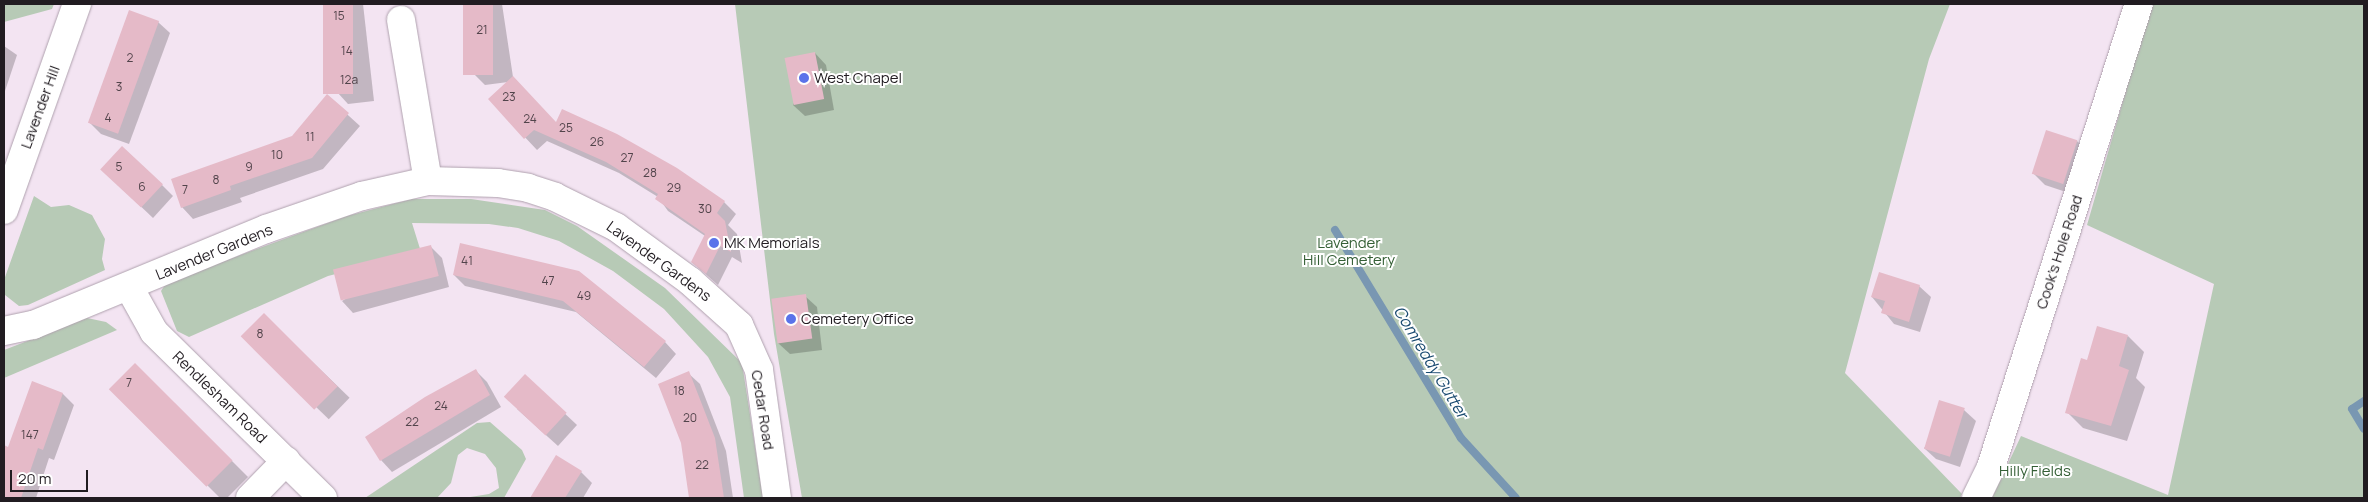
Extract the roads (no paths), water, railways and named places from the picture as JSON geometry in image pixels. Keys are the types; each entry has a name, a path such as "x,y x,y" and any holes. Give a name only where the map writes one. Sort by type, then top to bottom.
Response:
{"street":[{"name":"Lavender Hill","path":"4,210 77,4"},
{"name":"Cook's Hole Road","path":"1976,498 1991,467 2139,4"},
{"path":"401,20 428,181"},
{"name":"Lavender Gardens","path":"4,331 33,325 266,229 362,196 428,181 498,183 555,197 616,227 690,281 739,325"},
{"name":"Rendlesham Road","path":"129,287 154,332 324,498"},
{"name":"Cedar Road","path":"739,325 759,370 777,498"},
{"path":"250,498 286,461"}],"waterway":[{"name":"Comreddy Gutter","path":"1335,230 1461,438 1516,498"},
{"path":"2364,401 2352,409 2364,429"}],"place":[{"name":"West Chapel","path":"804,78"},
{"name":"MK Memorials","path":"714,243"},
{"name":"Cemetery Office","path":"791,319"}],"park label":[{"name":"Lavender Hill Cemetery","path":"1349,250"},
{"name":"Hilly Fields","path":"2035,471"}]}
